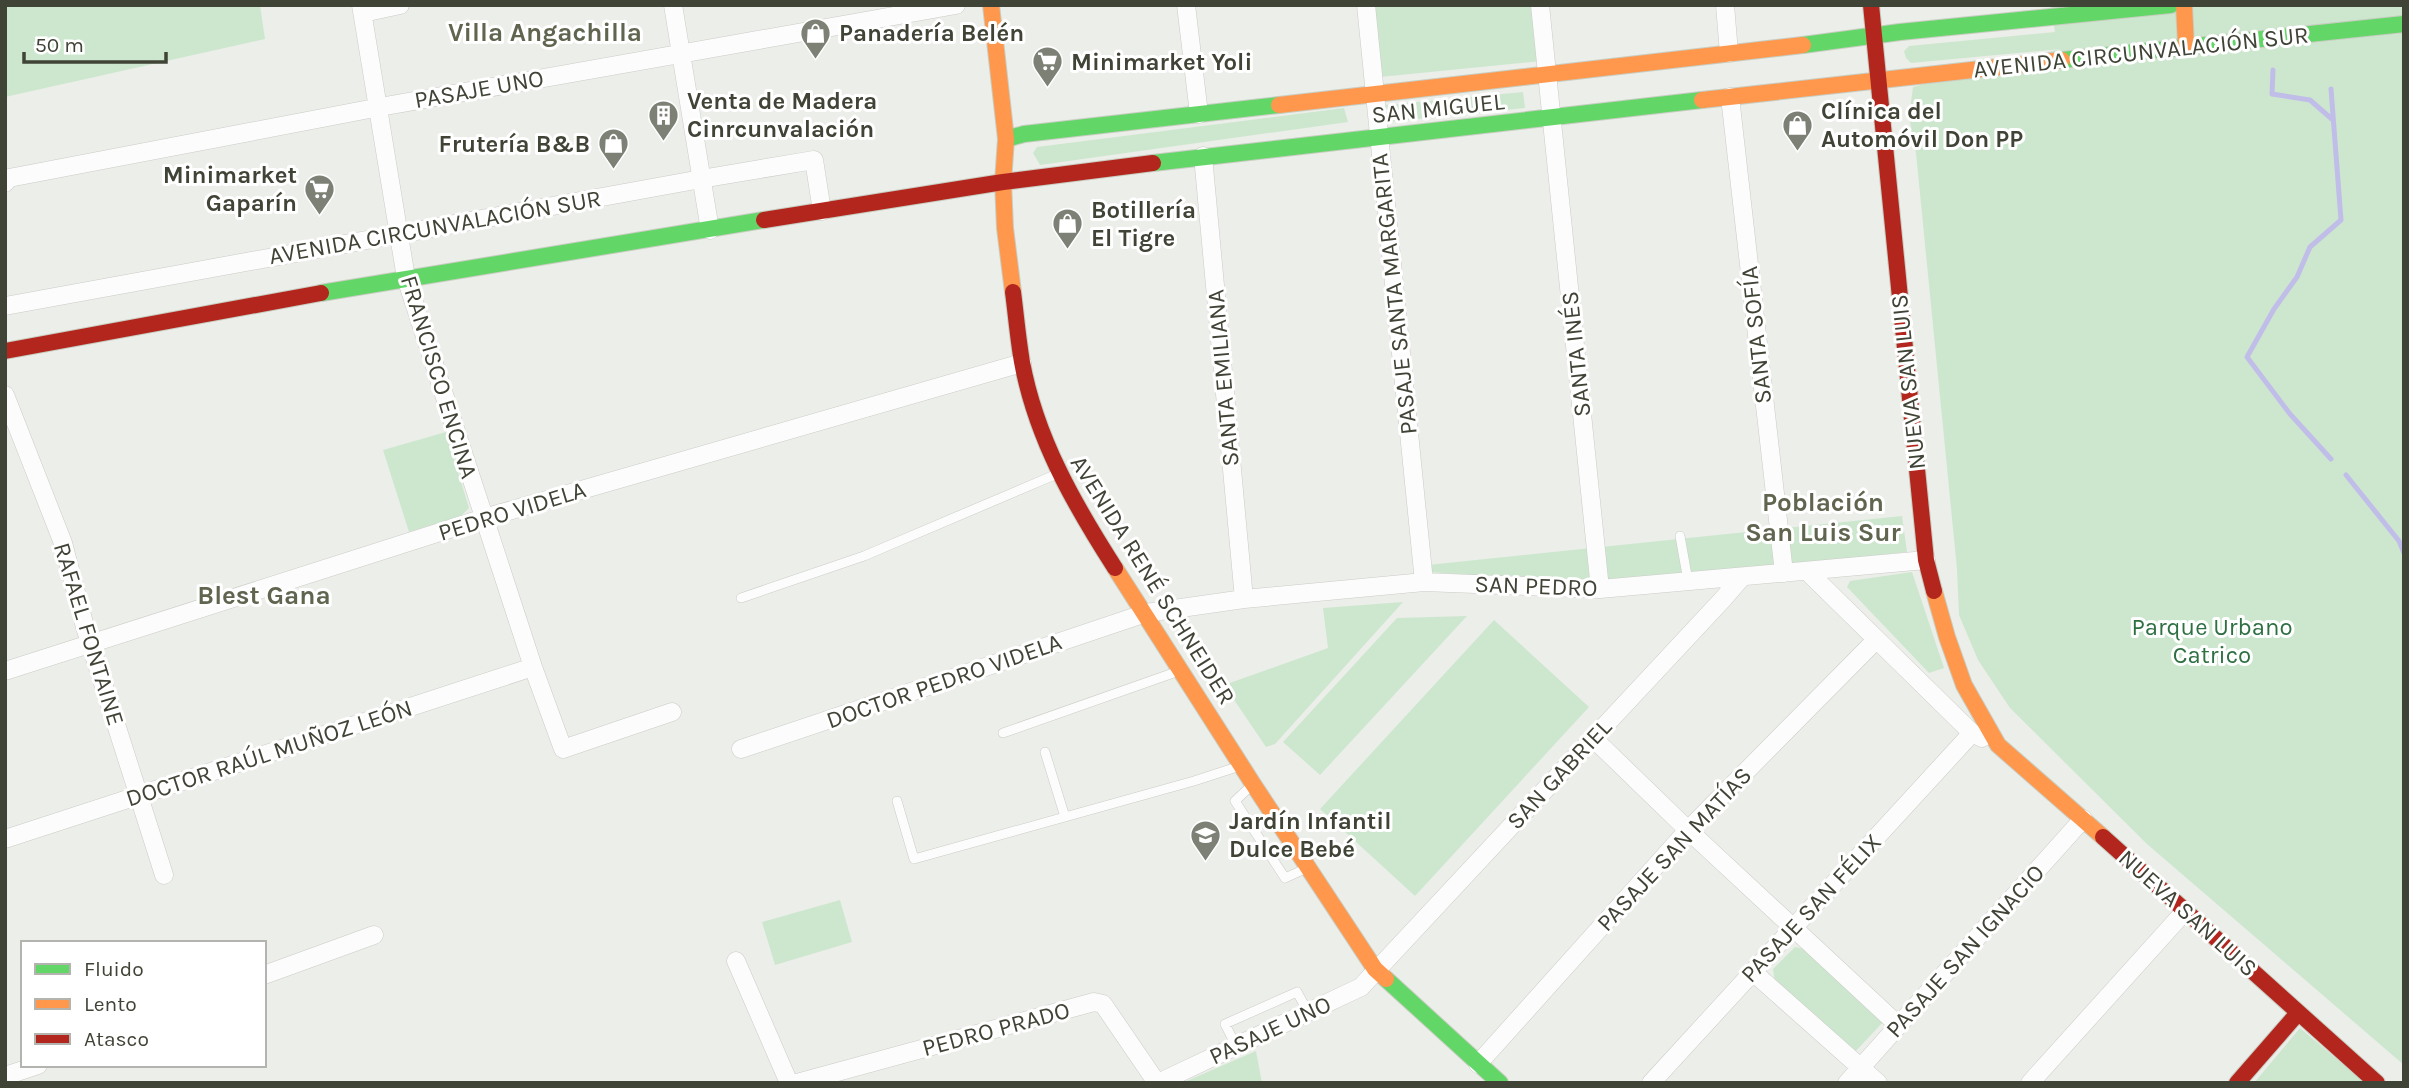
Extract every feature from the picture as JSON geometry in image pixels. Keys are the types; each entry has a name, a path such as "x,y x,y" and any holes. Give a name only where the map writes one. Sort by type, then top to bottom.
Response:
{"main road":[{"name":"AVENIDA RENÉ SCHNEIDER","path":"991,5 1006,139 1004,228 1022,363 1039,426 1059,474 1085,521 1241,766 1376,969 1500,1083"},
{"name":"NUEVA SAN LUIS","path":"1871,5 1926,560 1947,638 1964,685 1998,745 2377,1083"},
{"name":"AVENIDA CIRCUNVALACIÓN SUR","path":"1874,37 1900,32 2171,5"},
{"path":"2184,5 2186,45"},
{"name":"AVENIDA CIRCUNVALACIÓN SUR","path":"1878,80 2186,45 2404,24"},
{"name":"SAN MIGUEL","path":"1006,139 1024,134 1874,37"},
{"name":"SAN MIGUEL","path":"1003,182 1203,156 1878,80"},
{"name":"AVENIDA CIRCUNVALACIÓN SUR","path":"5,351 406,278 1003,182"},
{"path":"2237,1083 2298,1013"}],"street":[{"path":"362,9 400,5"},
{"path":"673,5 710,230"},
{"name":"PASAJE UNO","path":"5,183 9,178 380,107 956,5"},
{"path":"1186,5 1199,114"},
{"name":"PASAJE SANTA MARGARITA","path":"1366,5 1424,582"},
{"name":"SANTA INÉS","path":"1540,5 1600,589"},
{"path":"1724,5 1729,53"},
{"name":"FRANCISCO ENCINA","path":"362,9 406,278 533,667 563,749 672,712"},
{"name":"SANTA SOFÍA","path":"1730,97 1784,572"},
{"name":"SANTA EMILIANA","path":"1203,156 1244,599"},
{"name":"AVENIDA CIRCUNVALACIÓN SUR","path":"6,306 814,160 822,211"},
{"name":"PEDRO VIDELA","path":"5,671 484,519 1022,363"},
{"name":"RAFAEL FONTAINE","path":"5,395 63,543 90,642 164,876"},
{"name":"SAN PEDRO","path":"1146,613 1244,599 1424,582 1600,589 1926,560"},
{"name":"NUEVA SAN LUIS","path":"1807,570 1972,733 1998,745"},
{"name":"SAN GABRIEL","path":"1376,969 1742,577"},
{"name":"DOCTOR PEDRO VIDELA","path":"741,749 1146,613"},
{"name":"PASAJE SAN MATÍAS","path":"1478,1064 1688,830 1875,640"},
{"name":"DOCTOR RAÚL MUÑOZ LEÓN","path":"5,839 533,667"},
{"name":"PASAJE SAN FÉLIX","path":"1651,1083 1972,733"},
{"path":"1593,738 1898,1026"},
{"name":"PASAJE SAN IGNACIO","path":"1847,1083 2083,819"},
{"path":"2030,1083 2186,910"},
{"path":"266,974 374,934"},
{"path":"736,961 789,1083"},
{"name":"PASAJE UNO","path":"1158,1083 1361,987 1376,969"},
{"path":"1753,972 1878,1083"},
{"name":"PEDRO PRADO","path":"797,1083 1094,1002 1103,1004 1158,1083"},
{"path":"5,1076 32,1067"}],"lane":[{"path":"741,598 864,556 1059,474"},
{"path":"1681,536 1688,581"},
{"path":"1003,733 1182,670"},
{"path":"1045,752 1065,817"},
{"path":"897,801 914,859 1241,766"},
{"path":"1253,784 1235,801 1285,878 1308,868"}],"green space":[{"path":"5,5 260,5 265,39 5,97"},
{"path":"1371,5 1536,5 1542,61 1380,77"},
{"name":"Parque Urbano Catrico","path":"2050,5 2404,5 2404,1065 2147,844 2010,708 1978,660 1959,615 1957,569 1916,153 1909,117 1913,87 2060,49 1911,63 1904,51 1909,46 2055,32"},
{"path":"1523,92 1525,108 1388,122 1386,105"},
{"path":"1344,108 1348,122 1040,165 1033,153 1037,147"},
{"path":"446,432 469,508 461,516 409,532 383,450"},
{"path":"1902,516 1907,552 1750,569 1571,582 1429,572 1428,565"},
{"path":"1912,572 1944,668 1929,673 1847,587 1850,581"},
{"path":"1403,602 1275,744 1266,747 1224,685 1328,648 1323,608"},
{"path":"1467,616 1320,775 1283,742 1397,618"},
{"path":"1494,620 1589,707 1415,896 1320,809"},
{"path":"840,900 852,942 775,965 762,922"},
{"path":"1795,947 1805,949 1884,1021 1854,1053 1775,982 1773,969"},
{"path":"2300,1028 2365,1083 2254,1083"},
{"path":"1256,1051 1262,1083 1182,1083"}],"waterway":[{"path":"2273,70 2272,94 2310,100 2333,120"},
{"path":"2331,89 2341,220 2310,247 2297,277 2274,309 2247,357 2290,414 2331,459"},
{"path":"2346,475 2399,541 2404,553"}],"traffic: fast":[{"path":"1803,45 1900,32 2171,5"},
{"path":"2062,60 2404,24"},
{"path":"1153,163 1702,100"},
{"path":"1006,139 1024,134 1279,105"},
{"path":"321,293 764,220"},
{"path":"1386,979 1500,1083"}],"traffic: slow":[{"path":"991,5 1006,139 1003,182 1005,228 1013,292"},
{"path":"2184,5 2186,45"},
{"path":"1279,105 1803,45"},
{"path":"1702,100 2062,60"},
{"path":"1115,568 1253,784 1375,969 1386,979"},
{"path":"1934,591 1964,685 1998,745 2103,837"}],"traffic: jam":[{"path":"1871,5 1926,560 1934,591"},
{"path":"764,220 1003,182 1153,163"},
{"path":"1013,292 1022,362 1037,417 1058,470 1115,568"},
{"path":"5,351 321,293"},
{"path":"2103,837 2377,1083"},
{"path":"2237,1083 2298,1013"}],"place":[{"name":"Panadería Belén","path":"816,60"},
{"name":"Minimarket Yoli","path":"1048,89"},
{"name":"Venta de Madera Cinrcunvalación","path":"664,142"},
{"name":"Clínica del Automóvil Don PP","path":"1798,152"},
{"name":"Frutería B&B","path":"613,171"},
{"name":"Minimarket Gaparín","path":"320,216"},
{"name":"Botillería El Tigre","path":"1068,251"},
{"name":"Jardín Infantil Dulce Bebé","path":"1206,862"}],"district":[{"name":"Villa Angachilla","path":"545,32"},
{"name":"Población San Luis Sur","path":"1823,517"},
{"name":"Blest Gana","path":"264,595"}]}
